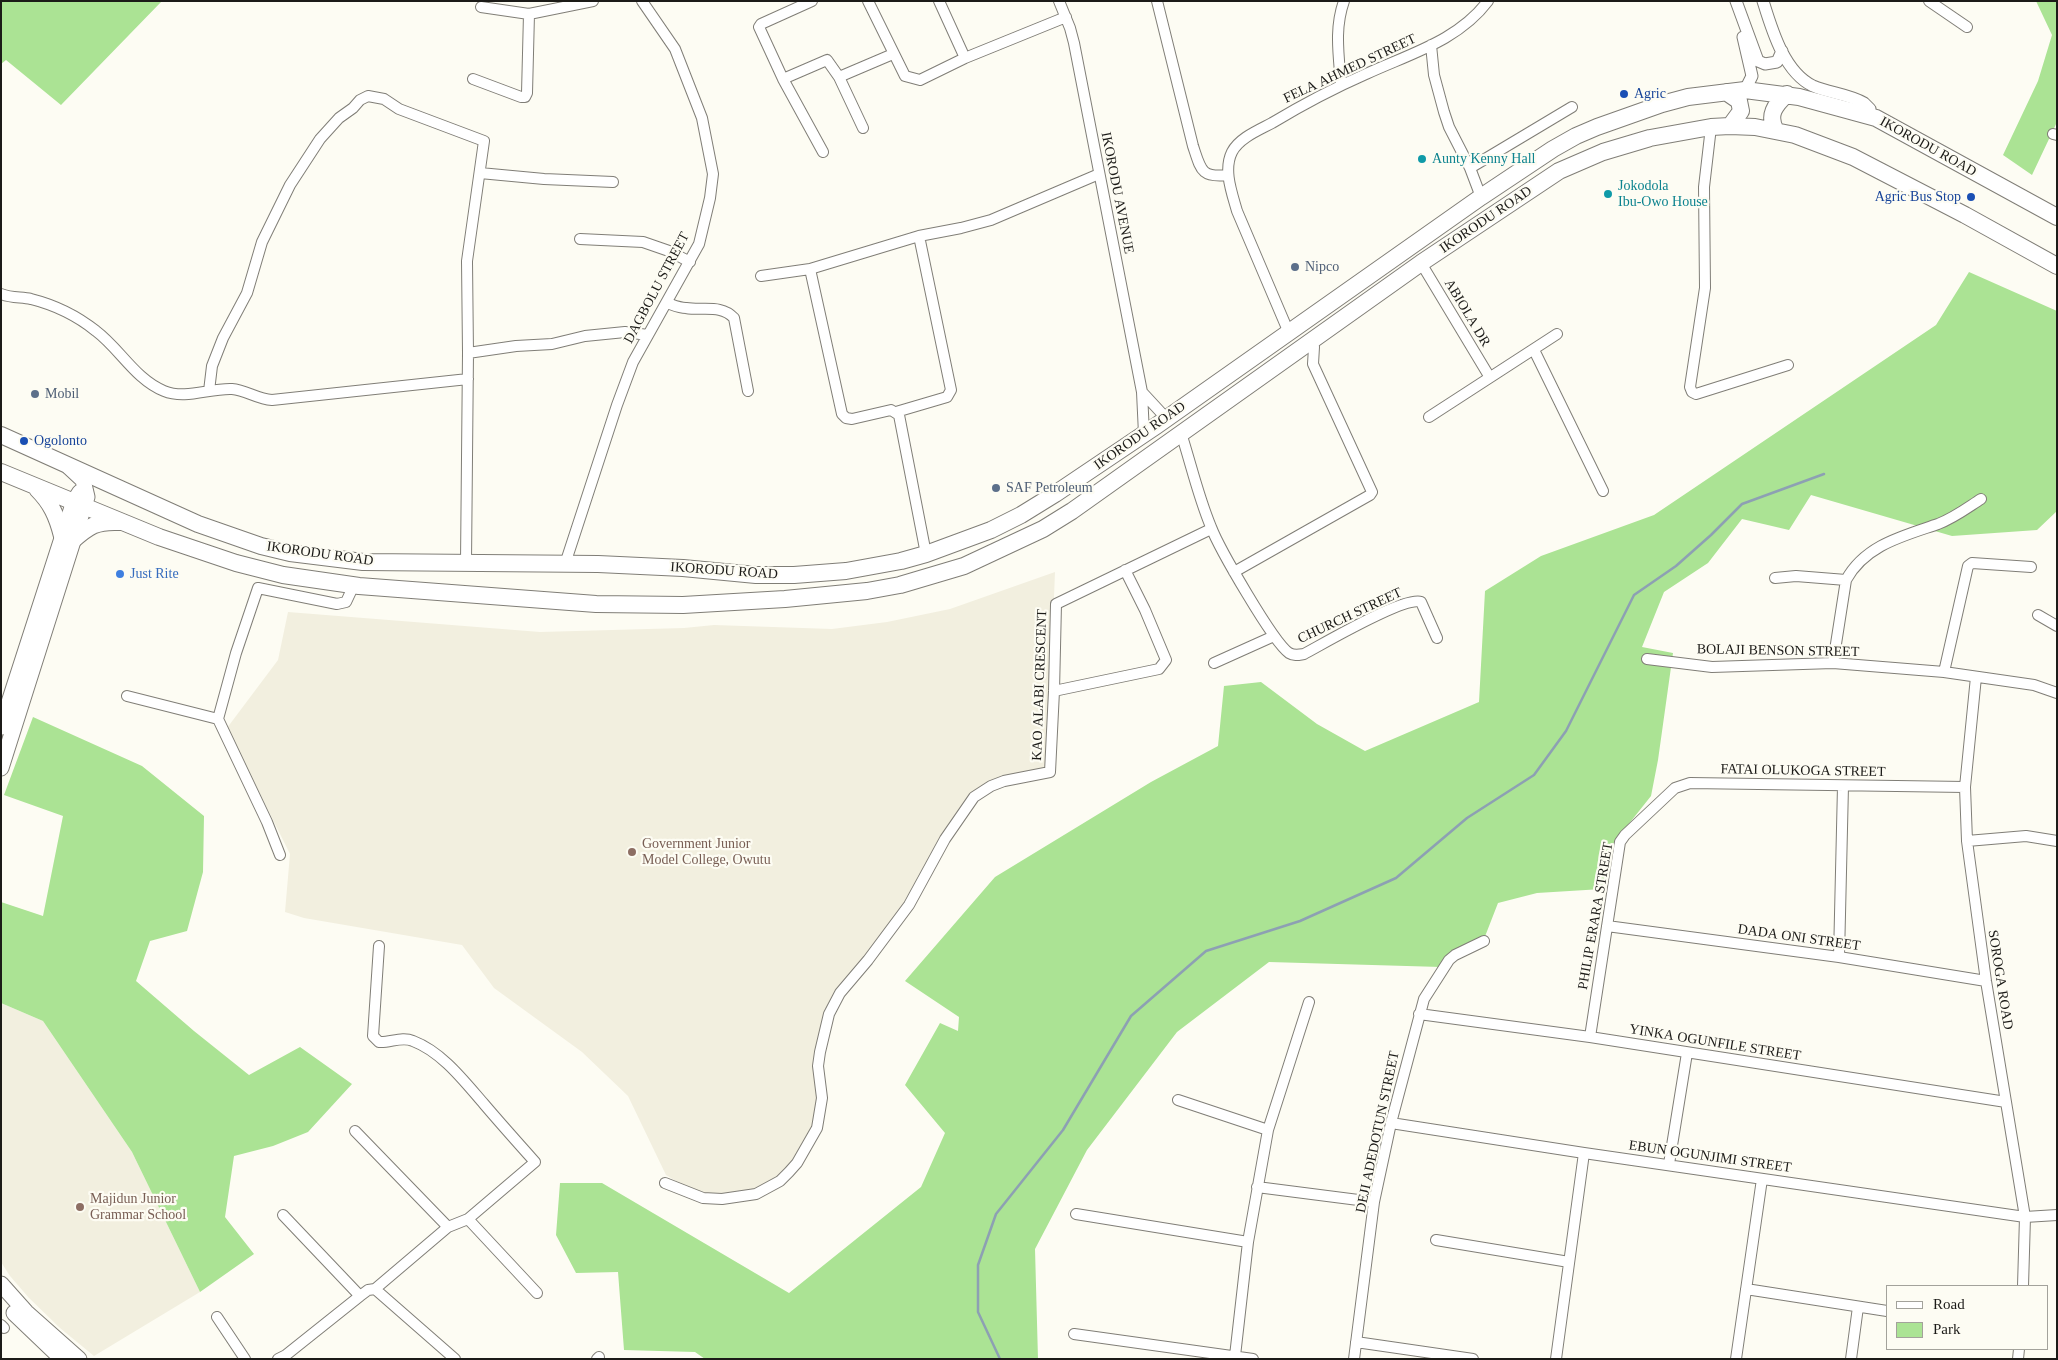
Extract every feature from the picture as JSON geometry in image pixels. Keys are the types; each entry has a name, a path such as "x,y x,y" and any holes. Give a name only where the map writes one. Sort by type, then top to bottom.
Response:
{"highway":[{"name":"IKORODU ROAD","path":"1,435 198,524 261,546 290,553 363,562 406,564 466,562 565,564 683,568 756,575 794,575 871,568 926,554 991,530 1021,515 1144,434 1481,197 1553,149 1597,126 1662,104 1688,97 1744,90 1787,94 1876,118 2057,218"},
{"path":"1726,92 1739,101 1741,111 1730,126"},
{"path":"1776,130 1771,123 1772,114 1779,101 1787,94"},
{"name":"IKORODU ROAD","path":"1,472 159,537 236,563 283,575 354,585 587,603 683,605 785,599 867,591 900,585 964,566 1043,529 1072,511 1421,263 1559,171 1584,160 1650,138 1711,127 1730,126 1755,127 1795,135 1853,157 2057,266"},
{"path":"34,485 49,501 67,538 91,525 104,522 123,522"}],"main road":[{"path":"62,462 76,472 83,480 86,488"},
{"path":"1,727 79,503 79,493 86,488 118,488"},
{"path":"1,768 67,538"},
{"path":"1,1284 26,1312 79,1359"},
{"path":"1,1299 19,1320 62,1359"}],"street":[{"path":"481,6 530,14 593,1"},
{"name":"DAGBOLU STREET","path":"565,564 633,362 699,244 710,198 713,174 710,150 702,118 675,48 642,1"},
{"path":"868,1 905,76 920,80 965,58 1066,17"},
{"path":"939,1 965,58"},
{"name":"IKORODU AVENUE","path":"1059,1 1074,43 1142,392 1144,434"},
{"path":"1157,1 1193,146 1201,169 1207,175 1214,177 1228,175"},
{"path":"1342,85 1337,40 1340,14 1344,1"},
{"name":"FELA AHMED STREET","path":"1289,332 1238,211 1228,175 1233,151 1240,143 1288,113 1342,85 1452,35 1466,25 1488,1"},
{"path":"1736,1 1758,61 1765,64 1777,62 1782,51"},
{"path":"1736,1 1752,76 1744,90"},
{"path":"1763,1 1787,63 1798,78 1814,86 1856,98 1870,109 1869,116"},
{"path":"1929,1 1967,27"},
{"path":"810,2 760,24 759,27 783,79 823,152"},
{"path":"473,79 521,97 527,93 530,14"},
{"path":"1432,45 1434,75 1441,103 1449,127 1470,168 1481,197"},
{"path":"839,77 893,54"},
{"path":"783,79 827,60 839,77 863,128"},
{"path":"209,391 212,366 223,338 247,293 262,242 290,185 320,139 339,118 353,108 360,100 368,96 384,99 399,109 480,138 484,141 485,145 467,260 466,562"},
{"path":"1470,168 1572,107"},
{"path":"1711,127 1704,187 1705,288 1690,387 1692,392 1696,394 1788,365"},
{"path":"480,173 544,179 613,182"},
{"path":"761,276 810,269 919,236 991,220 1099,174"},
{"path":"810,269 842,414 846,418 852,419 891,410 896,412 947,397 951,390 919,236"},
{"path":"580,239 643,242 669,251 690,262"},
{"name":"ABIOLA DR","path":"1421,263 1489,376"},
{"path":"1,294 32,299 70,313 97,332 145,380 171,394 234,389 262,400 272,400 468,379"},
{"path":"666,303 685,308 721,309 729,312 734,318 748,391"},
{"path":"468,353 516,346 552,344 593,335 625,332 648,335"},
{"path":"1429,417 1489,376 1534,350 1557,334"},
{"path":"1234,572 1370,495 1372,492 1313,364 1314,348 1311,340"},
{"path":"1534,350 1603,490"},
{"path":"1142,392 1166,418"},
{"path":"896,412 899,415 926,554"},
{"name":"CHURCH STREET","path":"1181,433 1211,529 1234,572 1274,636 1289,653 1296,655 1304,654 1381,614 1417,601 1421,602 1437,638"},
{"path":"1833,664 1846,580 1852,568 1862,557 1884,544 1917,529 1938,524 1959,514 1981,499"},
{"name":"KAO ALABI CRESCENT","path":"665,1183 702,1198 740,1197 767,1189 780,1181 798,1163 817,1128 822,1098 818,1066 824,1033 834,1002 909,905 944,840 974,797 990,786 1004,781 1050,772 1056,604 1211,529"},
{"path":"1944,672 1968,566 1972,563 2031,567"},
{"path":"1054,691 1159,669 1165,664 1166,660 1149,618 1125,570"},
{"path":"1775,578 1796,576 1846,580"},
{"path":"280,855 267,822 218,719 236,653 258,588 337,604 346,602 354,585"},
{"path":"2038,615 2057,626"},
{"path":"1214,663 1274,636"},
{"name":"BOLAJI BENSON STREET","path":"1647,659 1712,666 1833,664 1944,672 2034,685 2057,693"},
{"name":"SOROGA ROAD","path":"1976,677 1965,787 1967,841 1986,981 2025,1217 2023,1285"},
{"path":"127,696 218,719"},
{"name":"FATAI OLUKOGA STREET","path":"1650,811 1675,788 1690,783 1965,787"},
{"path":"1839,957 1843,786"},
{"name":"PHILIP ERARA STREET","path":"1590,1037 1620,842 1650,811"},
{"path":"1967,841 2026,836 2057,841"},
{"name":"DADA ONI STREET","path":"1607,926 1839,957 1986,981"},
{"name":"DEJI ADEDOTUN STREET","path":"1354,1359 1374,1202 1391,1123 1419,1014 1424,999 1450,960 1463,951 1484,941"},
{"path":"285,1358 360,1296 368,1290 375,1289 448,1227 468,1219 535,1162 454,1070 438,1056 412,1040 403,1038 379,1042 373,1036 379,946"},
{"path":"1235,1356 1248,1242 1268,1130 1309,1002"},
{"name":"YINKA OGUNFILE STREET","path":"1419,1014 1590,1037 2006,1102"},
{"path":"1669,1164 1687,1053"},
{"path":"1178,1100 1268,1130"},
{"name":"EBUN OGUNJIMI STREET","path":"1391,1123 2025,1217 2057,1214"},
{"path":"355,1131 448,1227"},
{"path":"1556,1359 1584,1153"},
{"path":"1736,1359 1762,1179"},
{"path":"1257,1186 1374,1202"},
{"path":"1076,1214 1248,1242"},
{"path":"284,1215 360,1296"},
{"path":"468,1219 537,1293"},
{"path":"1436,1240 1569,1262"},
{"path":"375,1289 455,1359"},
{"path":"1746,1289 1886,1311"},
{"path":"1851,1359 1858,1308"},
{"path":"217,1317 246,1359"},
{"path":"1074,1334 1253,1359"},
{"path":"1356,1342 1473,1359"}],"shaded area":[{"name":"Government Junior Model College, Owutu","path":"1055,572 1047,771 987,783 965,801 911,895 828,1009 818,1103 812,1128 801,1151 788,1169 772,1182 752,1191 731,1194 706,1193 682,1185 666,1175 628,1096 582,1052 494,988 462,945 304,918 285,912 290,854 227,728 278,660 288,612 540,632 684,628 714,625 832,629 887,622 950,609"},
{"name":"Majidun Junior Grammar School","path":"1,1003 43,1021 132,1152 200,1292 94,1356 60,1328 29,1298 1,1262"}],"green space":[{"path":"1,1 162,1 61,105 6,60 1,64"},
{"path":"2036,1 2057,1 2057,122 2032,175 2003,155 2038,81 2052,35"},
{"path":"1969,272 2057,311 2057,511 2037,530 1952,536 1811,495 1789,530 1742,519 1708,563 1664,592 1642,647 1673,653 1658,760 1651,796 1612,845 1602,889 1537,893 1498,903 1484,939 1441,967 1269,962 1177,1032 1087,1150 1035,1249 1038,1359 705,1359 695,1352 624,1350 618,1272 576,1273 556,1235 560,1183 602,1183 789,1293 921,1187 945,1133 905,1085 940,1023 958,1031 959,1017 905,981 995,877 1151,782 1218,746 1224,686 1261,682 1317,724 1365,751 1479,702 1485,591 1541,556 1654,515 1936,325"},
{"path":"33,717 142,766 204,816 203,872 187,931 150,941 136,981 249,1075 300,1047 352,1084 308,1132 273,1146 234,1156 225,1217 254,1254 200,1292 132,1152 43,1021 1,1003 1,902 43,916 63,816 4,795"}],"waterway":[{"path":"1000,1359 978,1312 978,1265 996,1214 1063,1130 1131,1016 1206,951 1300,921 1396,878 1467,818 1534,775 1566,731 1634,595 1676,566 1742,504 1824,474"}],"place":[{"name":"Agric","path":"1624,94"},
{"name":"Aunty Kenny Hall","path":"1422,159"},
{"name":"Jokodola Ibu-Owo House","path":"1608,194"},
{"name":"Agric Bus Stop","path":"1971,197"},
{"name":"Nipco","path":"1295,267"},
{"name":"Mobil","path":"35,394"},
{"name":"Ogolonto","path":"24,441"},
{"name":"SAF Petroleum","path":"996,488"},
{"name":"Just Rite","path":"120,574"},
{"name":"Government Junior Model College, Owutu","path":"632,852"},
{"name":"Majidun Junior Grammar School","path":"80,1207"}]}
